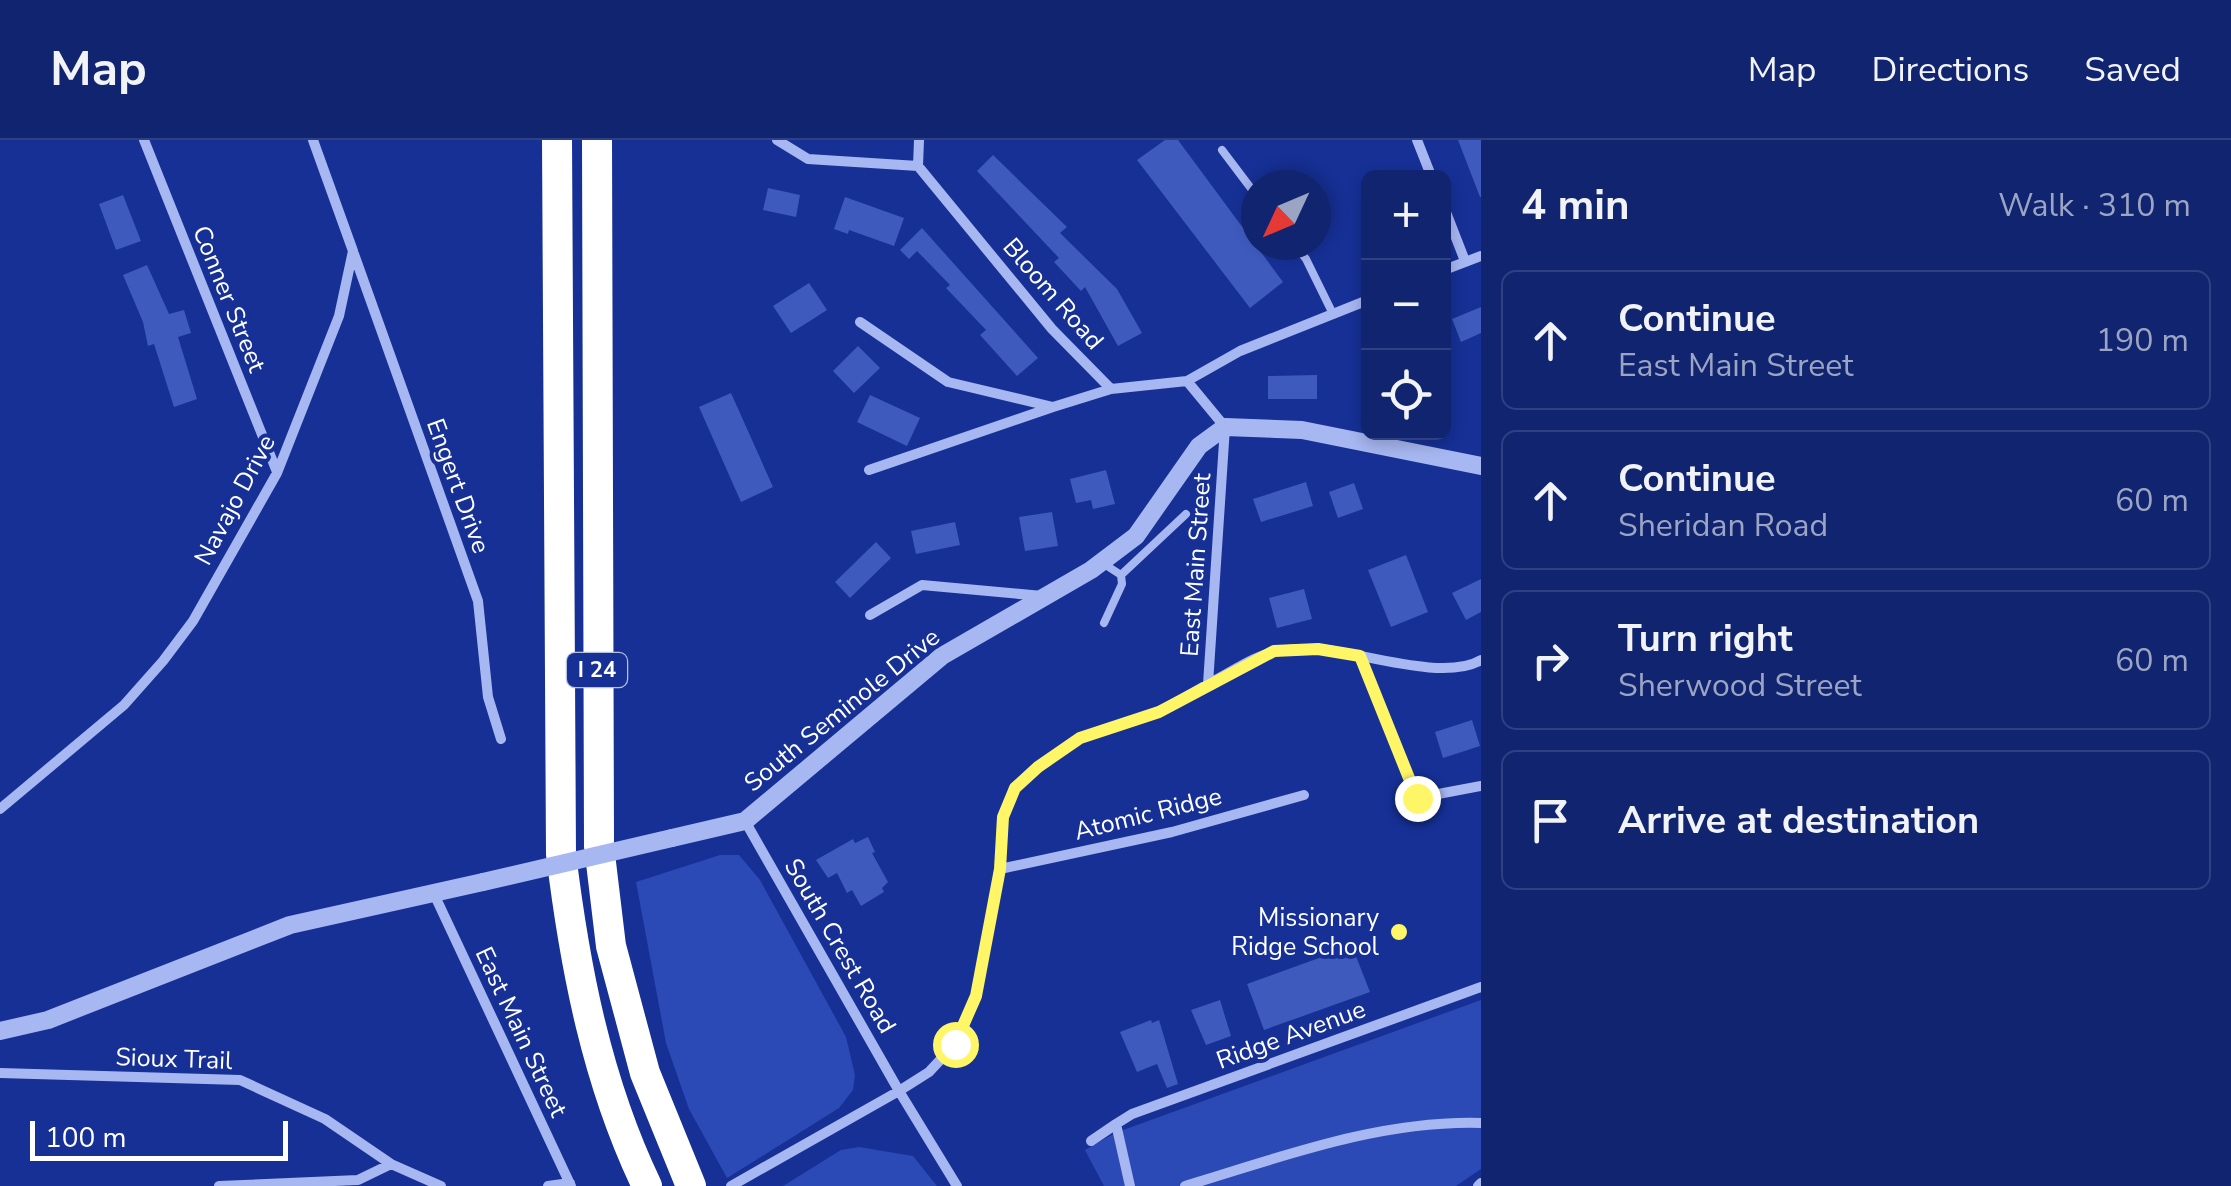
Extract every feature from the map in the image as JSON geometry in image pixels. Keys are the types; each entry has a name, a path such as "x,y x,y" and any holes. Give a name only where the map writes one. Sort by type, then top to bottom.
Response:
{"highway":[{"name":"I 24","path":"557,140 561,854 572,943 602,1072 626,1142 648,1186"},
{"name":"I 24","path":"598,140 598,846 611,946 644,1073 691,1186"}],"street":[{"name":"Conner Street","path":"144,140 277,473"},
{"path":"312,140 353,251"},
{"path":"777,140 808,159 918,166 919,140"},
{"path":"1417,140 1429,170"},
{"name":"Bloom Road","path":"918,166 1052,328 1111,389"},
{"path":"1451,225 1465,261"},
{"name":"Navajo Drive","path":"0,810 124,704 192,620 277,473 339,316 353,251"},
{"name":"Engert Drive","path":"353,251 478,601 488,696 501,740"},
{"path":"1451,267 1481,256"},
{"path":"869,470 1111,389 1187,381 1240,351 1361,303"},
{"path":"860,322 948,382 1053,407"},
{"path":"1187,381 1225,427 1302,430 1481,466"},
{"name":"South Seminole Drive","path":"0,1031 48,1020 290,926 745,822 942,656 1102,562 1136,536 1199,446 1225,427"},
{"name":"East Main Street","path":"899,1091 929,1072 955,1044 976,996 1000,869 1003,817 1015,788 1080,738 1159,712 1208,684 1225,427"},
{"path":"870,616 922,585 1043,596"},
{"path":"1208,684 1274,651 1318,649 1406,666 1450,666 1481,660"},
{"path":"1360,656 1417,798 1481,786"},
{"name":"Atomic Ridge","path":"1000,869 1172,832 1304,795"},
{"name":"South Crest Road","path":"745,822 957,1186"},
{"name":"East Main Street","path":"434,894 570,1184"},
{"name":"Ridge Avenue","path":"1091,1141 1132,1114 1481,987"},
{"name":"Sioux Trail","path":"0,1073 240,1080 325,1119 391,1164 441,1186"},
{"path":"731,1186 899,1091"},
{"path":"1185,1186 1401,1127 1481,1123"},
{"path":"1116,1124 1130,1186"},
{"path":"220,1186 358,1180 391,1164"},
{"path":"548,1186 570,1184"}],"lane":[{"path":"1222,150 1241,175"},
{"path":"1306,260 1333,314"},
{"path":"1121,575 1186,514"},
{"path":"1102,562 1121,575 1122,584 1104,623"}],"shaded area":[{"path":"720,855 739,855 760,880 846,1037 855,1075 853,1090 839,1108 727,1178 689,1109 666,1043 636,882"},
{"path":"1481,1000 1481,1169 1456,1186 1104,1186 1085,1150 1115,1133"},
{"path":"859,1147 913,1156 937,1186 783,1186 841,1150"}],"building":[{"path":"1165,140 1178,140 1241,225 1241,260 1267,260 1283,282 1250,308 1137,160"},
{"path":"1458,140 1481,140 1481,197 1480,197"},
{"path":"993,155 1067,227 1060,233 1117,289 1142,333 1118,346 1085,287 1081,291 1054,262 1059,258 977,171"},
{"path":"768,188 800,195 796,217 763,210"},
{"path":"123,195 141,241 116,250 99,204"},
{"path":"845,197 904,218 894,246 849,230 848,234 834,229"},
{"path":"922,228 1038,358 1017,376 980,335 986,330 946,288 950,285 917,251 909,259 900,250"},
{"path":"147,265 169,314 184,310 191,333 178,337 197,399 174,407 154,344 148,346 143,322 123,275"},
{"path":"809,283 827,310 791,333 773,306"},
{"path":"1481,307 1481,333 1461,342 1452,319"},
{"path":"858,346 880,368 854,393 833,371"},
{"path":"1317,375 1317,399 1268,399 1268,376"},
{"path":"731,393 773,487 741,502 699,407"},
{"path":"870,395 920,418 907,446 857,422"},
{"path":"1106,470 1115,504 1093,509 1091,500 1076,503 1070,479"},
{"path":"1306,482 1313,506 1261,522 1253,499"},
{"path":"1354,483 1363,509 1338,518 1329,492"},
{"path":"1052,512 1058,546 1025,551 1019,517"},
{"path":"955,522 960,545 916,554 911,531"},
{"path":"876,542 891,558 850,598 835,582"},
{"path":"1406,555 1428,612 1391,627 1368,570"},
{"path":"1481,579 1481,612 1466,620 1452,593"},
{"path":"1304,589 1312,619 1277,628 1269,598"},
{"path":"1472,720 1480,746 1443,758 1435,732"},
{"path":"868,837 888,882 882,888 884,892 861,906 852,890 847,893 837,873 828,878 816,860 853,839 855,843"},
{"path":"1352,946 1370,992 1264,1030 1247,984"},
{"path":"1220,1000 1231,1036 1206,1045 1191,1010"},
{"path":"1159,1020 1178,1084 1167,1088 1157,1064 1137,1072 1120,1032"}],"place":[{"name":"Missionary Ridge School","path":"1399,932"}],"route":[{"path":"955,1044 976,996 1000,869 1003,817 1015,788 1080,738 1159,712 1274,651 1318,649 1360,656 1417,798"}]}
